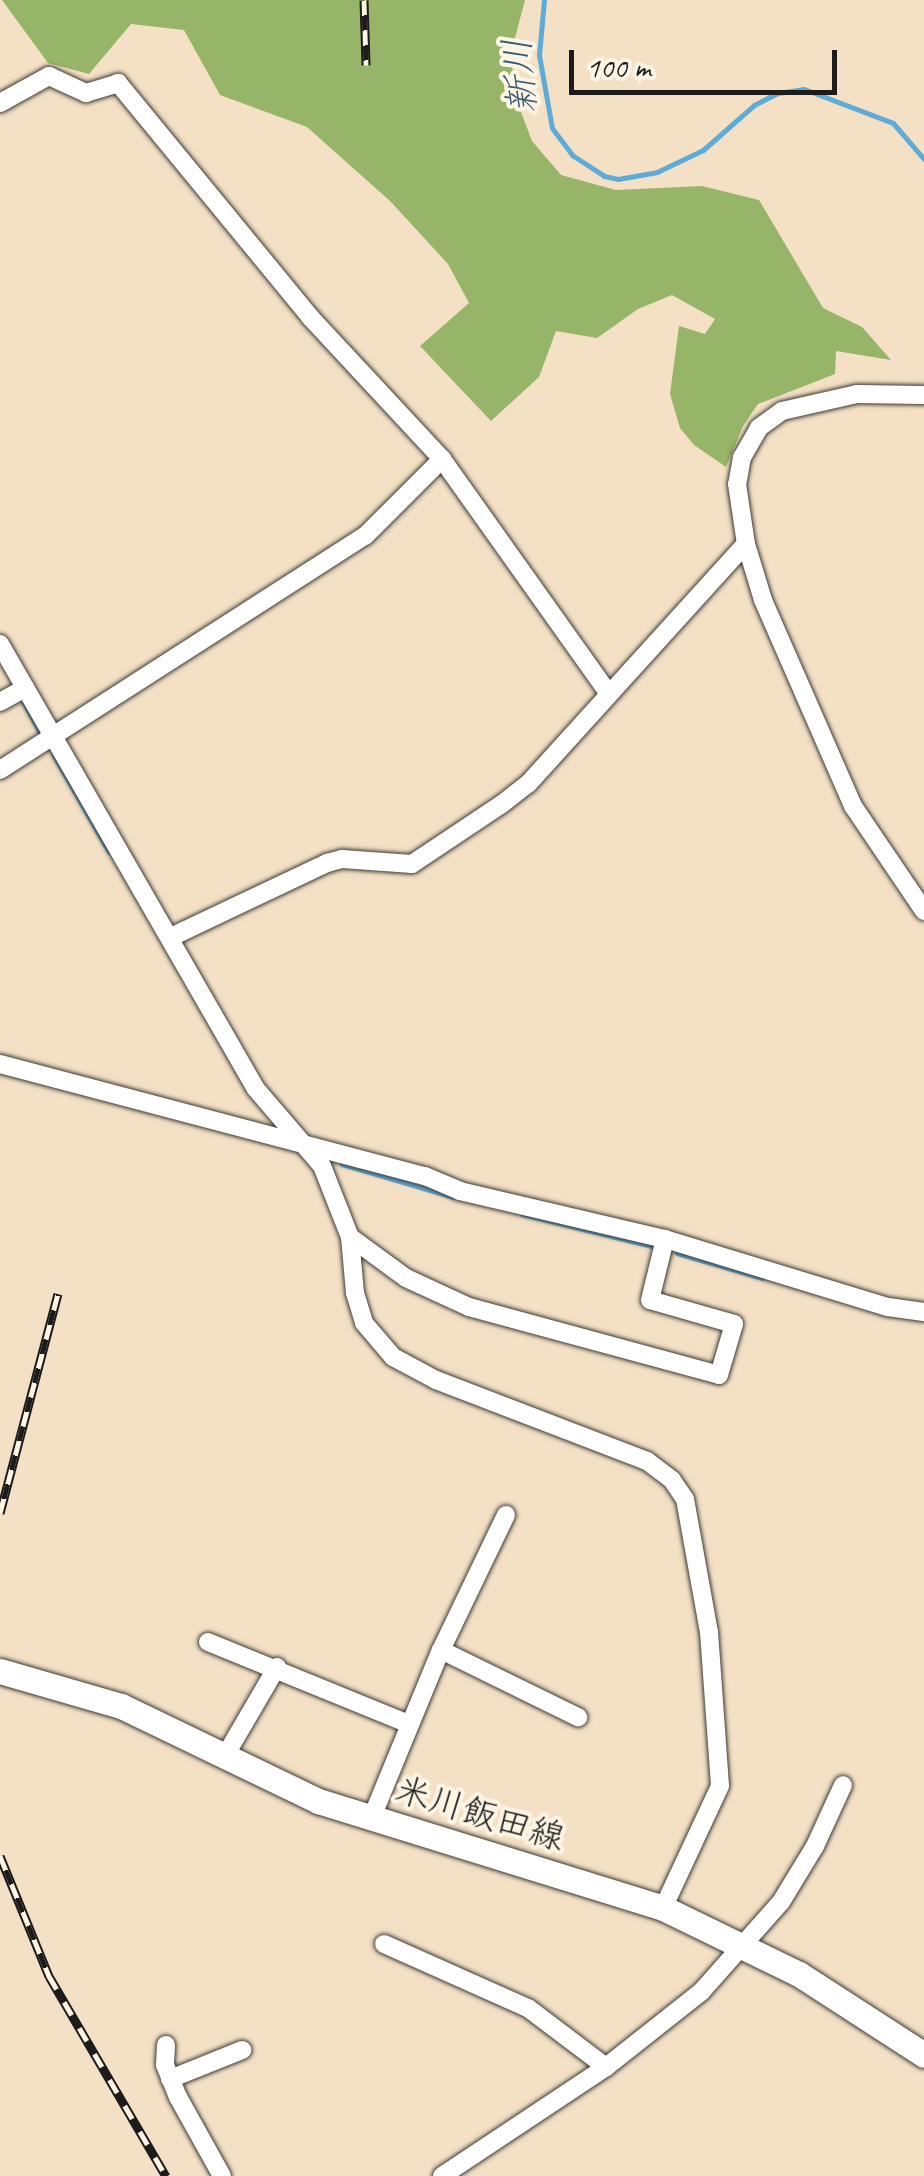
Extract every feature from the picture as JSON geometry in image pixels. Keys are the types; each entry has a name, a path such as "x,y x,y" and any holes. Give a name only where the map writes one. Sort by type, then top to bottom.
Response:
{"main road":[{"name":"米川飯田線","path":"0,1671 121,1706 318,1801 663,1908 746,1946 836,1996 924,2055"}],"street":[{"path":"0,104 49,76 86,93 118,83 310,317 442,459 608,694"},
{"path":"924,395 857,394 816,400 782,412 759,428 742,457 737,484 746,544 763,600 853,806 924,911"},
{"path":"0,770 365,536 442,459"},
{"path":"171,937 327,863 342,860 412,864 528,784 746,544"},
{"path":"0,644 256,1089 297,1142 322,1166 350,1237 355,1293 364,1322 393,1358 436,1380 647,1461 672,1480 685,1499 709,1632 720,1786 663,1908"},
{"path":"0,702 25,688"},
{"path":"0,1064 297,1142 460,1191 666,1239 888,1306 924,1312"},
{"path":"350,1237 406,1278 469,1307 718,1375 734,1324 650,1300 666,1239"},
{"path":"372,1818 408,1724 506,1515"},
{"path":"208,1642 277,1667 408,1724"},
{"path":"441,1650 578,1717"},
{"path":"225,1756 277,1667"},
{"path":"442,2176 606,2067 702,1992 746,1946 794,1882 843,1785"},
{"path":"384,1944 528,2008 606,2067"},
{"path":"166,2046 165,2065 170,2079 222,2176"},
{"path":"170,2079 242,2050"}],"green space":[{"path":"2,0 525,0 511,53 515,96 532,141 561,175 616,190 702,186 759,200 823,308 862,327 891,360 836,351 835,374 758,404 743,426 726,467 694,445 680,428 670,394 679,326 705,334 715,319 672,295 638,309 597,338 556,331 539,377 491,421 420,346 469,303 448,264 390,201 307,127 220,95 184,30 131,24 89,74 48,63"}],"waterway":[{"name":"新川","path":"544,0 539,55 552,128 572,155 604,176 618,179 657,172 703,150 754,105 778,93 804,89 893,123 924,159"},
{"path":"24,703 39,731"},
{"path":"53,754 109,852"},
{"path":"342,1164 453,1197"},
{"path":"522,1214 655,1247"},
{"path":"677,1253 762,1278"}],"railway":[{"path":"364,0 366,65"},
{"path":"0,1513 58,1294"},
{"path":"0,1856 49,1976 166,2176"}]}
